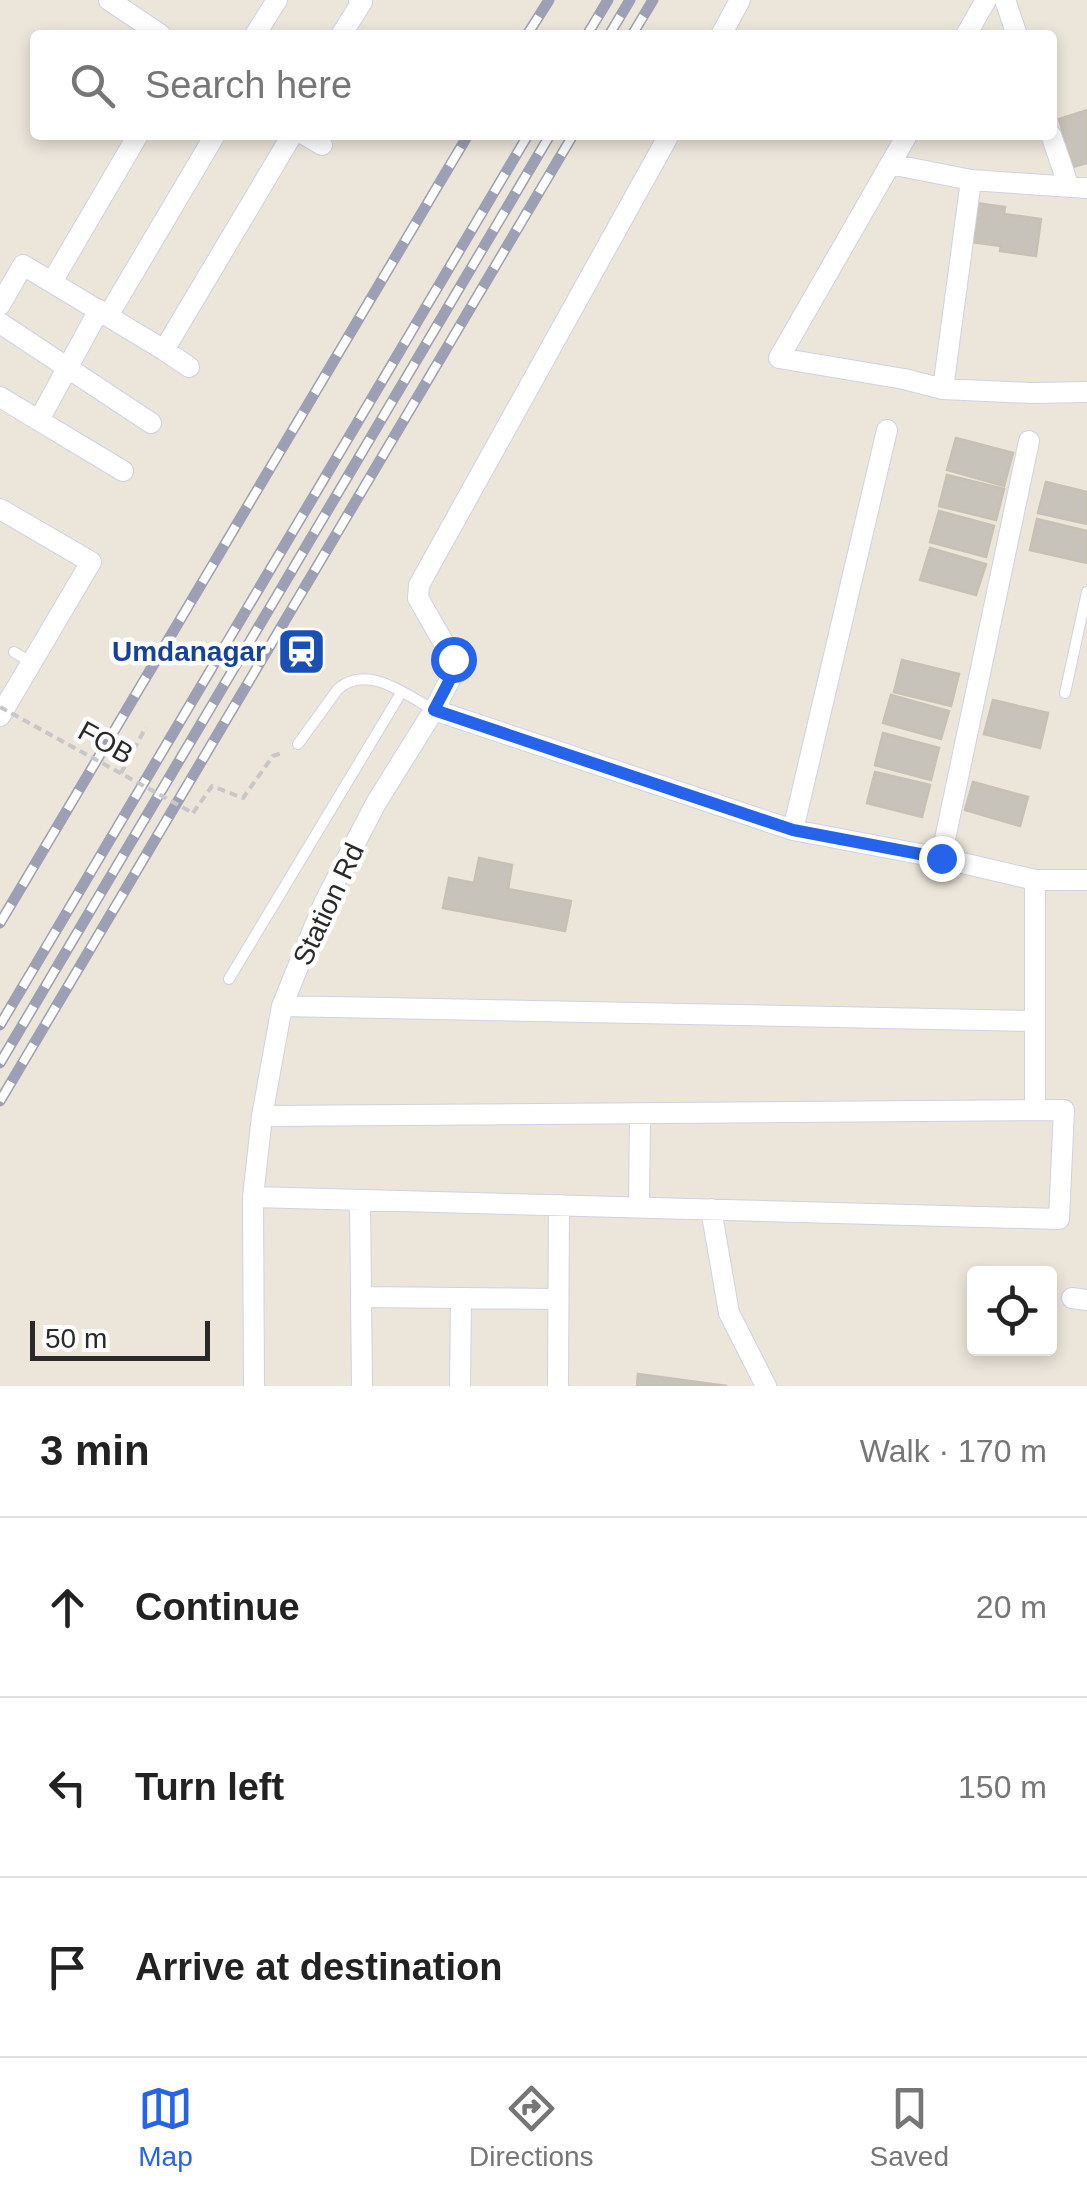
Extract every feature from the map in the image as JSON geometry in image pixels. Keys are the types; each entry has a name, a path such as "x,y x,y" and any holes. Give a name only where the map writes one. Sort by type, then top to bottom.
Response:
{"street":[{"path":"109,0 154,30"},
{"path":"258,30 278,0"},
{"path":"344,30 362,2 359,0"},
{"path":"725,30 740,0"},
{"path":"969,30 986,0"},
{"path":"1005,0 1015,30"},
{"path":"52,282 135,140"},
{"path":"38,420 211,140"},
{"path":"164,350 289,140"},
{"name":"Station Rd","path":"254,1386 253,1198 262,1116 282,1006 324,903 376,803 456,668 418,598 419,585 665,140"},
{"path":"904,140 778,358 904,378 943,389 1087,392"},
{"path":"1054,140 1078,188"},
{"path":"890,164 970,180 1078,188"},
{"path":"943,389 970,180"},
{"path":"0,306 23,265 189,368"},
{"path":"0,323 151,423"},
{"path":"0,398 123,471"},
{"path":"793,830 887,430"},
{"path":"941,858 1029,441"},
{"path":"0,508 91,562 23,657 0,716"},
{"path":"434,710 793,830 1034,880 1087,880"},
{"path":"1034,880 1035,1110"},
{"path":"282,1006 1034,1021"},
{"path":"253,1198 1059,1220 1064,1110 262,1116"},
{"path":"639,1206 640,1114"},
{"path":"360,1201 362,1386"},
{"path":"558,1386 559,1205"},
{"path":"711,1210 728,1313 766,1386"},
{"path":"361,1296 558,1298"},
{"path":"460,1298 460,1386"}],"lane":[{"path":"1065,693 1087,592"},
{"path":"298,744 345,682 358,678 374,679 434,710"},
{"path":"229,979 401,693"}],"path":[{"name":"FOB","path":"0,707 193,814 212,786 243,798 272,756 298,744"},
{"path":"121,772 146,727"}],"building":[{"path":"1087,110 1087,163 1073,167 1059,119"},
{"path":"976,203 1005,207 1004,214 1041,219 1036,256 971,242"},
{"path":"956,438 1013,453 1004,486 947,470"},
{"path":"947,475 1004,489 996,520 939,506"},
{"path":"1046,482 1087,492 1087,524 1038,513"},
{"path":"939,511 994,526 986,557 930,542"},
{"path":"1037,519 1087,531 1087,563 1030,550"},
{"path":"930,548 986,564 976,595 920,580"},
{"path":"902,660 959,674 951,706 894,692"},
{"path":"891,695 949,711 941,739 883,723"},
{"path":"993,700 1048,713 1040,748 984,734"},
{"path":"883,733 939,748 931,780 875,765"},
{"path":"875,772 930,785 922,817 867,803"},
{"path":"973,782 1028,797 1020,826 965,810"},
{"path":"479,858 512,865 508,889 571,901 565,931 443,908 449,878 474,883"},
{"path":"638,1374 727,1386 637,1386"}],"railway":[{"path":"530,30 549,0"},
{"path":"590,30 608,0"},
{"path":"612,30 630,0"},
{"path":"635,30 653,0"},
{"path":"0,923 465,140"},
{"path":"0,1025 525,140"},
{"path":"0,1063 547,140"},
{"path":"0,1101 570,140"}],"place":[{"name":"Umdanagar","path":"301,651"}],"route":[{"path":"453,659 456,668 434,710 793,830 941,858"}]}
